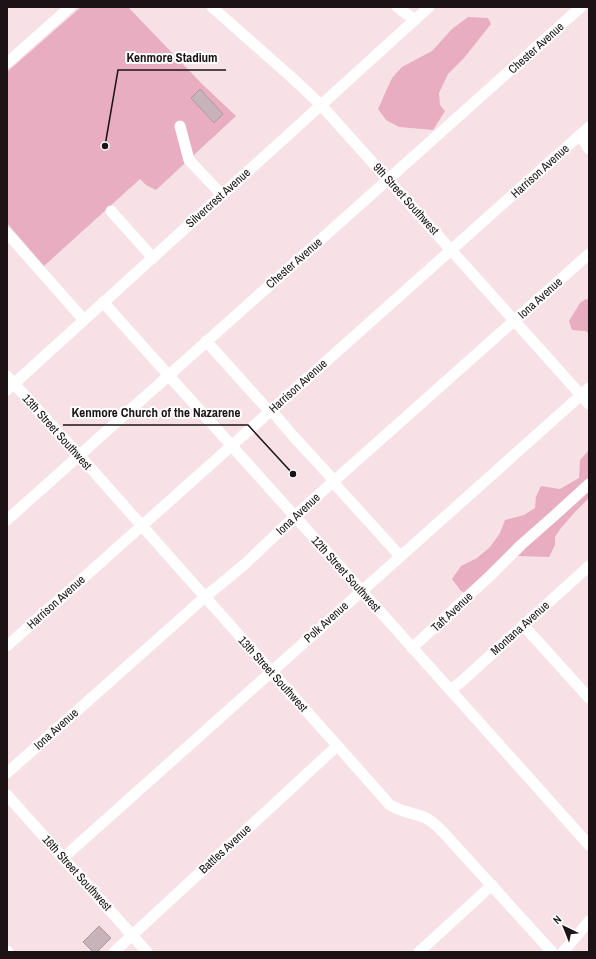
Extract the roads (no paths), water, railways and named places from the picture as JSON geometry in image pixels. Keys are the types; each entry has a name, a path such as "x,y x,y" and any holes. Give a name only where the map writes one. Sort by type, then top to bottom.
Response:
{"street":[{"path":"7,63 58,11 70,7"},
{"name":"9th Street Southwest","path":"212,7 321,105 452,249 514,320 585,391 589,404"},
{"path":"397,7 415,20"},
{"name":"Silvercrest Avenue","path":"9,383 84,320 429,7"},
{"name":"Chester Avenue","path":"7,520 581,7"},
{"path":"180,126 190,161 222,195"},
{"name":"Harrison Avenue","path":"7,646 589,127"},
{"path":"580,135 589,149"},
{"path":"111,211 153,258"},
{"path":"7,233 84,320"},
{"name":"Iona Avenue","path":"7,773 244,564 333,482 589,254"},
{"name":"12th Street Southwest","path":"103,302 589,845"},
{"path":"206,341 329,475 333,482 400,556"},
{"name":"13th Street Southwest","path":"9,383 79,455 390,805 398,810 424,817 432,822 452,840 552,952"},
{"name":"Polk Avenue","path":"63,858 585,391"},
{"name":"Taft Avenue","path":"412,648 491,575 521,545 589,484"},
{"name":"Montana Avenue","path":"450,690 462,681 589,566"},
{"path":"523,625 589,698"},
{"name":"Battles Avenue","path":"114,952 337,746"},
{"name":"16th Street Southwest","path":"7,795 147,952"},
{"path":"419,952 492,885"},
{"path":"563,952 589,921"}],"place":[{"name":"Kenmore Stadium","path":"105,146"},
{"name":"Kenmore Church of the Nazarene","path":"293,474"}]}
